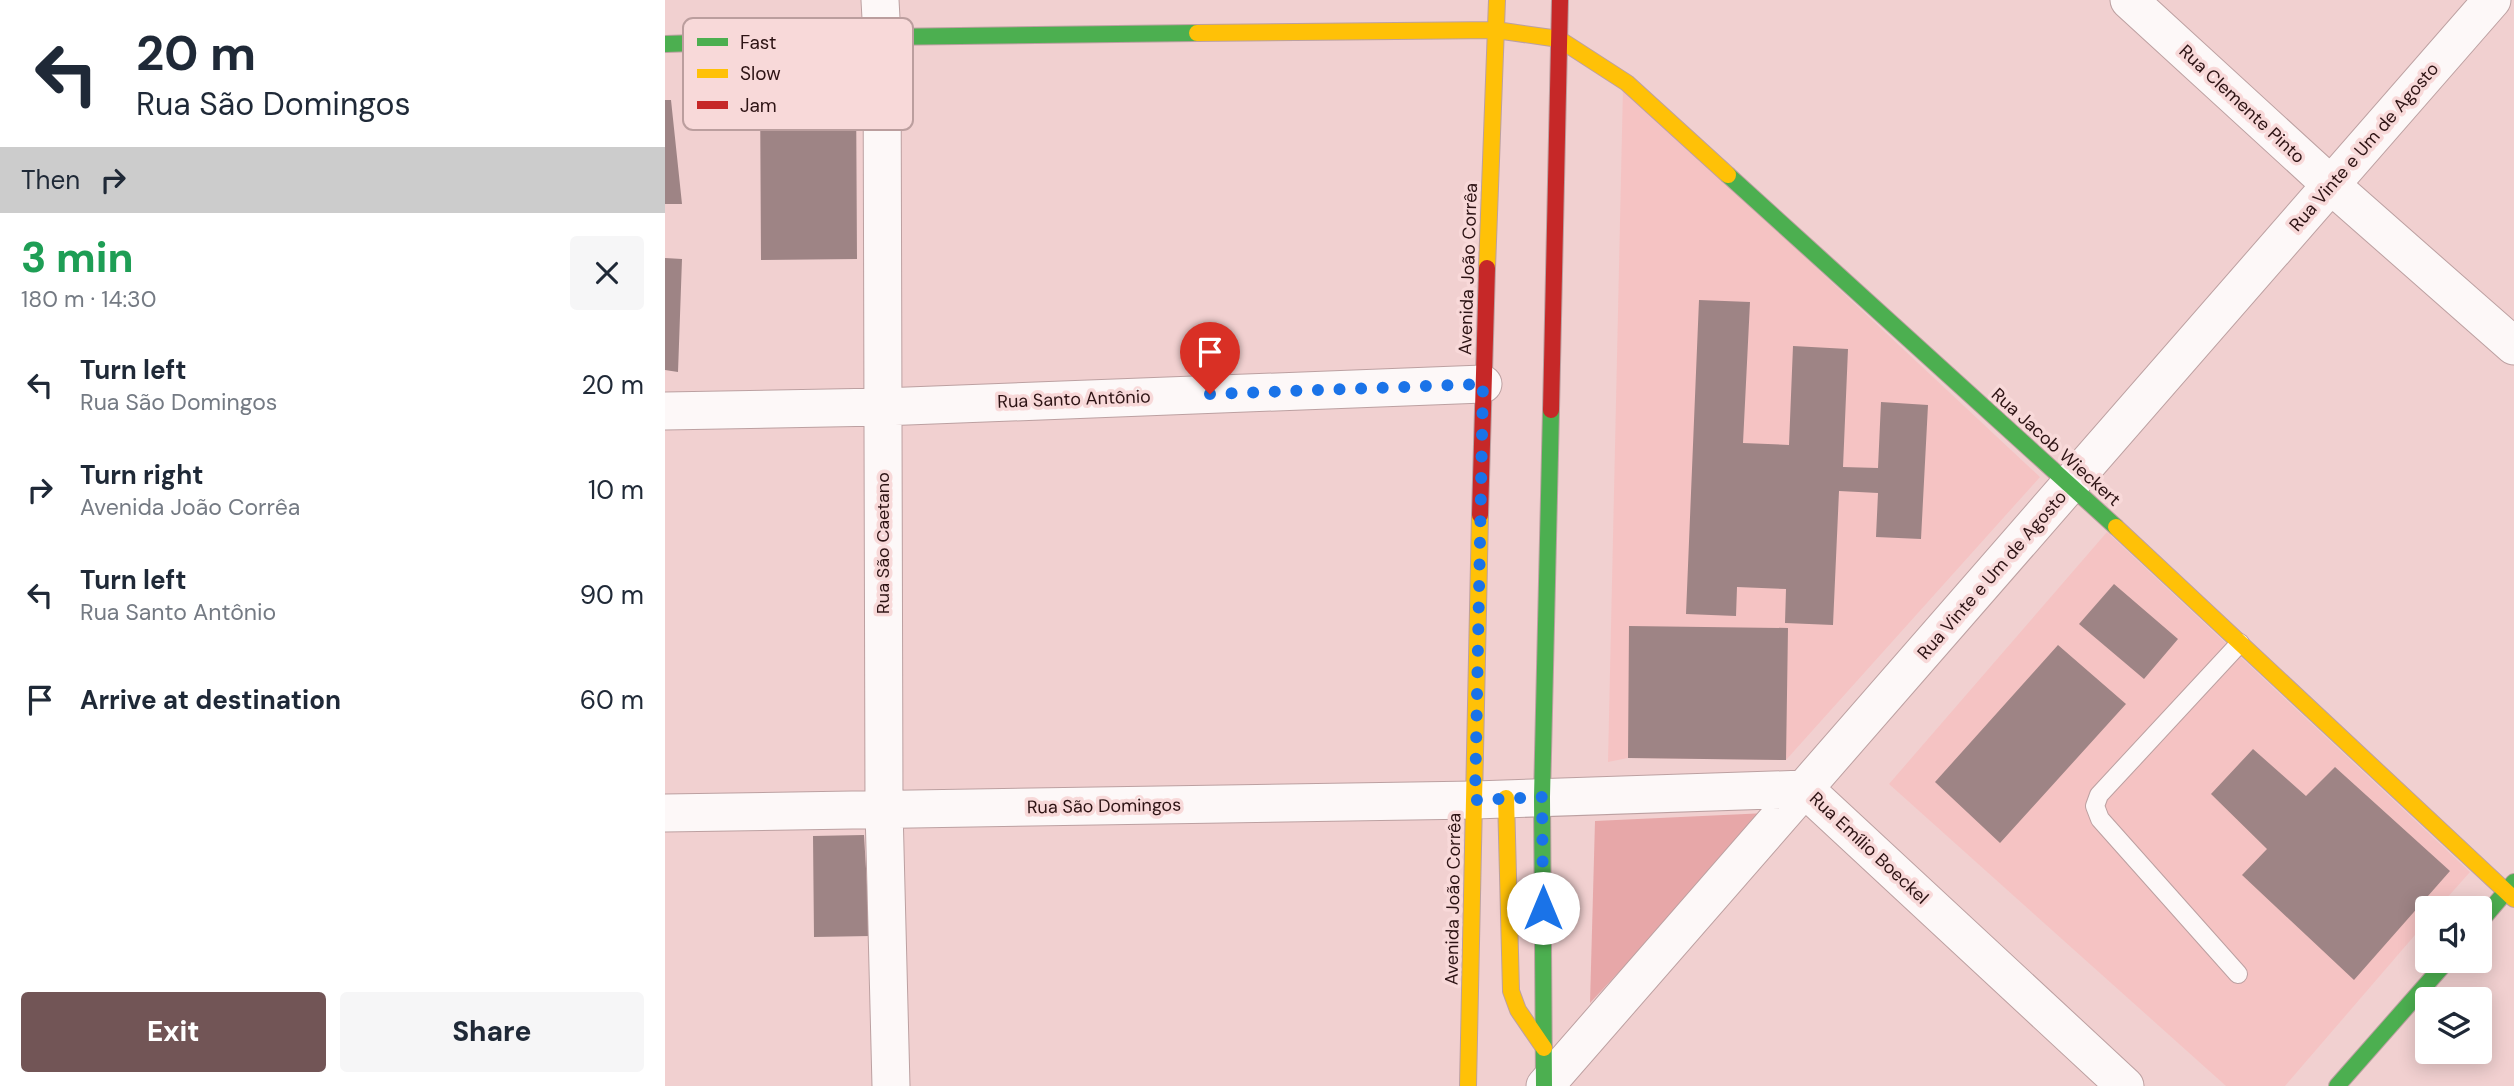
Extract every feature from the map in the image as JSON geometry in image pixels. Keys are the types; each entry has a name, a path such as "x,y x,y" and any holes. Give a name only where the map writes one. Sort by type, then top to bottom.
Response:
{"main road":[{"name":"Avenida João Corrêa","path":"1468,1086 1490,799 1483,384 1497,0"},
{"path":"1544,1086 1542,797 1560,0"},
{"path":"913,37 1523,28 1559,39"},
{"name":"Rua Jacob Wieckert","path":"1559,39 1627,83 2071,485 2511,891"},
{"path":"665,44 683,43"},
{"path":"1490,799 1511,991 1518,1010 1544,1048"},
{"path":"2492,910 2511,891"},
{"path":"2337,1086 2436,973"}],"street":[{"name":"Rua São Caetano","path":"880,0 881,18"},
{"name":"Rua Clemente Pinto","path":"2129,0 2331,185 2514,346"},
{"name":"Rua Vinte e Um de Agosto","path":"1544,1086 2492,0"},
{"name":"Rua São Caetano","path":"882,130 884,809 891,1086"},
{"name":"Rua Santo Antônio","path":"665,411 882,407 1483,384"},
{"name":"Rua Emílio Boeckel","path":"1542,797 1805,789 2125,1086"},
{"name":"Rua São Domingos","path":"665,813 1542,797"}],"lane":[{"path":"2238,974 2100,819 2095,806 2099,795 2240,643"}],"shaded area":[{"path":"1623,87 2040,477 1786,760 1628,758 1608,762"},
{"path":"2107,532 2470,872 2449,896 2415,896 2415,935 2285,1086 2226,1086 1889,784"},
{"path":"1767,813 1590,1003 1595,821"}],"building":[{"path":"665,100 671,100 682,204 665,204"},
{"path":"760,130 856,130 857,259 761,260"},
{"path":"665,258 682,259 678,372 665,370"},
{"path":"1699,300 1750,302 1743,443 1789,445 1793,346 1848,349 1843,467 1878,468 1881,402 1928,405 1921,539 1876,537 1878,493 1839,491 1833,625 1785,623 1786,589 1737,587 1736,616 1686,614"},
{"path":"2114,584 2178,639 2144,679 2079,624"},
{"path":"1629,626 1788,628 1786,760 1628,758"},
{"path":"2058,645 2126,704 2000,843 1935,782"},
{"path":"2253,749 2306,796 2335,767 2450,871 2428,896 2415,896 2415,911 2354,980 2242,875 2267,849 2211,794"},
{"path":"864,835 870,936 814,937 813,836"}],"traffic: fast":[{"path":"913,37 1197,33"},
{"path":"665,44 683,43"},
{"path":"1728,175 2116,527"},
{"path":"1544,1086 1542,797 1551,410"},
{"path":"2492,908 2514,882"},
{"path":"2337,1086 2436,973"}],"traffic: slow":[{"path":"1487,268 1497,0"},
{"path":"1197,33 1496,30 1559,39 1627,83 1728,175"},
{"path":"1468,1086 1480,515"},
{"path":"2116,527 2514,899"},
{"path":"1506,798 1511,991 1518,1010 1544,1048"}],"traffic: jam":[{"path":"1551,410 1560,0"},
{"path":"1480,515 1487,268"}],"route":[{"path":"1210,394 1483,384 1475,800 1542,797 1543,908"}]}
